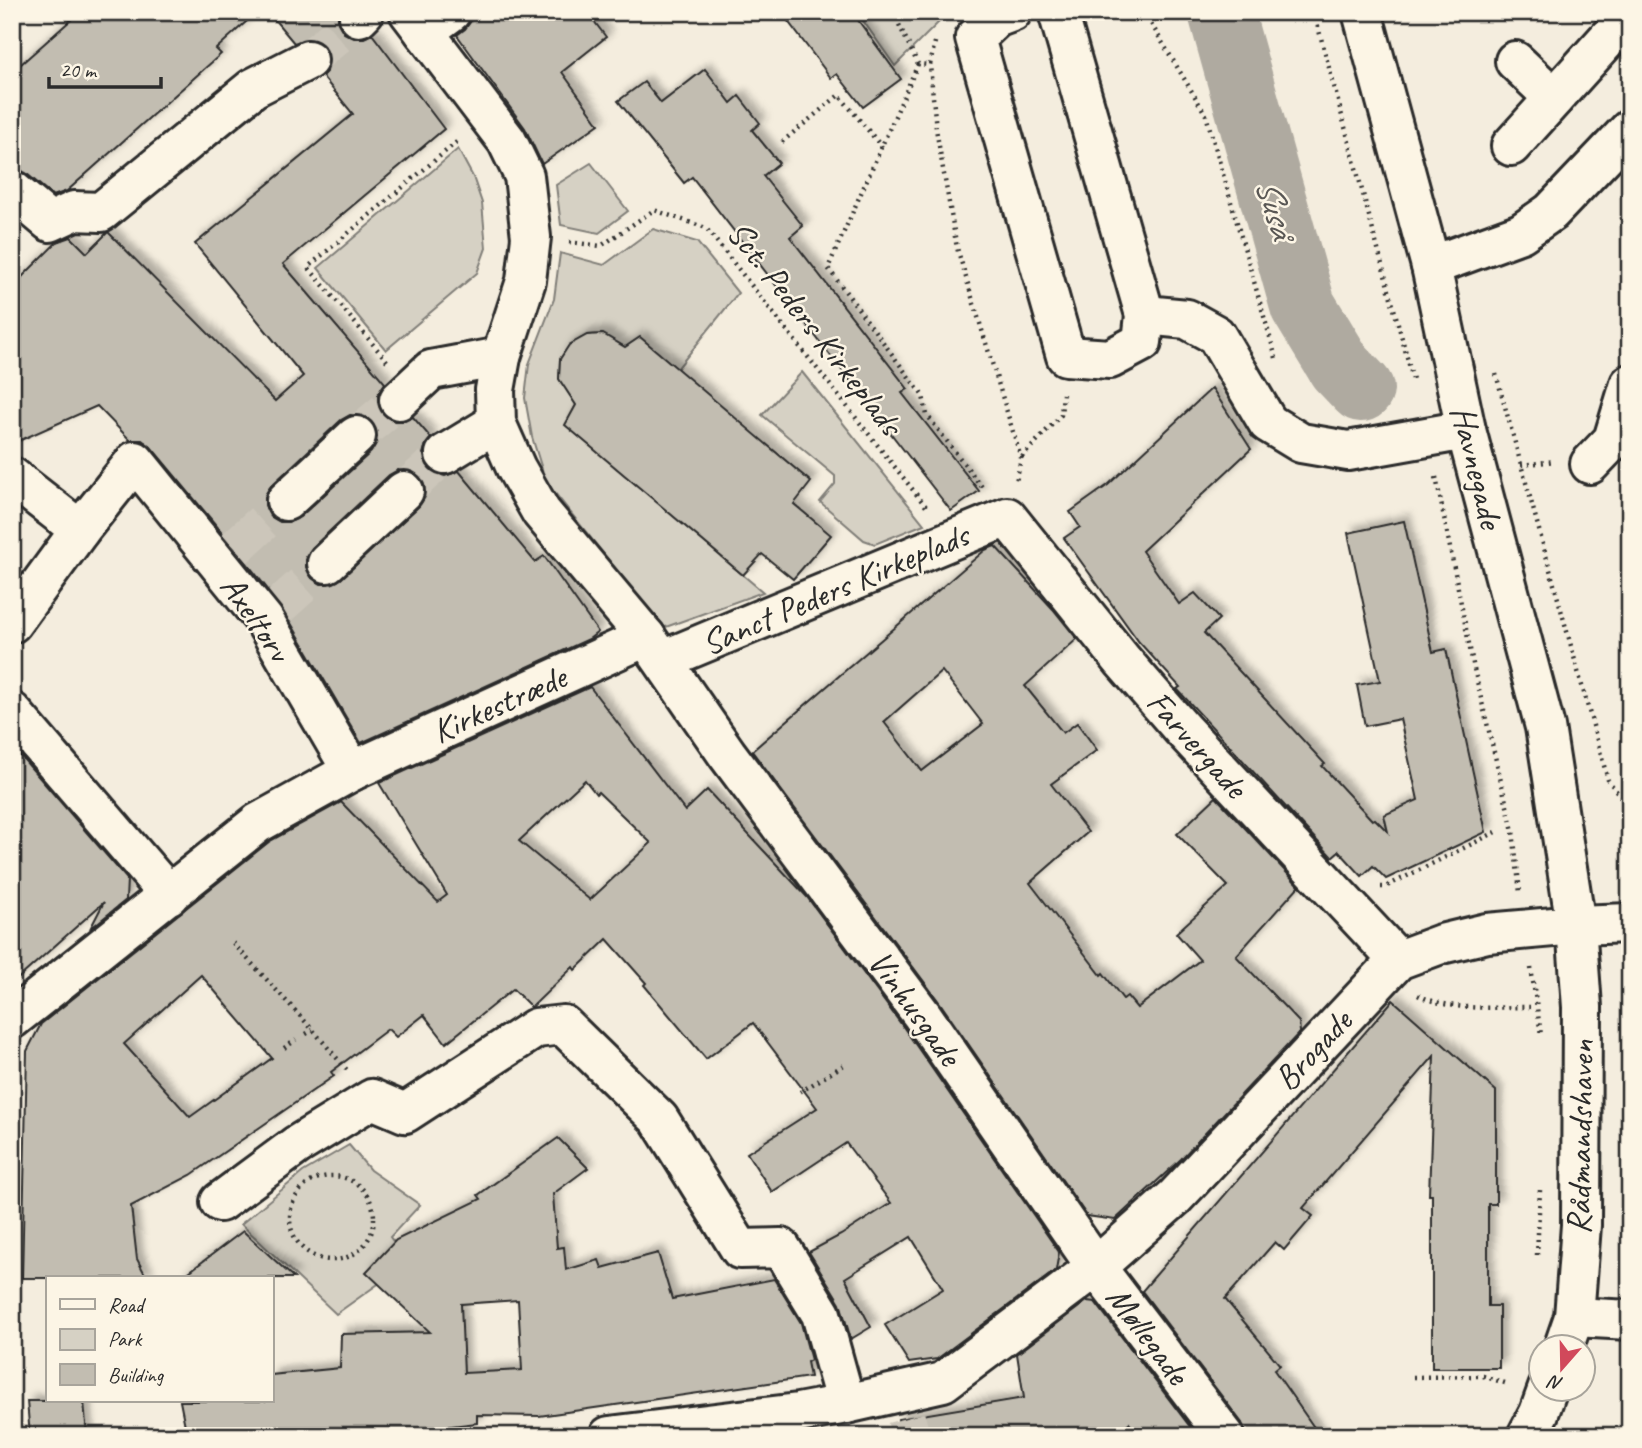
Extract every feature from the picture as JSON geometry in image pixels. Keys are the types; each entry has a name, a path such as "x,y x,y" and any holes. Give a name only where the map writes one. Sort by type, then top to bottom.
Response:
{"street":[{"path":"1012,12 996,18 975,38 1066,356 1110,359 1142,342 1145,316 1058,12"},
{"name":"Havnegade","path":"1362,12 1431,266 1466,430 1545,727 1576,925"},
{"path":"1511,146 1617,18"},
{"name":"Sanct Peders Kirkeplads","path":"428,19 488,116 507,141 524,176 531,237 526,281 501,357 495,390 496,423 516,468 541,512 654,649 727,754"},
{"path":"12,190 50,222 74,211 101,212 253,88 308,60"},
{"path":"1515,61 1553,98"},
{"path":"1431,266 1521,233 1551,212 1630,129"},
{"path":"1145,316 1187,319 1216,335 1268,423 1300,443 1348,451 1466,430"},
{"path":"405,394 431,370 501,357"},
{"path":"1575,462 1613,440 1630,384"},
{"path":"445,454 496,423"},
{"path":"286,501 356,436"},
{"name":"Axeltorv","path":"12,623 135,461 227,556 270,615 352,771"},
{"path":"12,477 80,530"},
{"path":"327,563 404,491"},
{"name":"Sanct Peders Kirkeplads","path":"654,649 952,540 1007,517"},
{"name":"Farvergade","path":"1007,517 1181,729 1398,960"},
{"name":"Kirkestræde","path":"352,771 654,649"},
{"path":"12,712 169,895"},
{"name":"Vinhusgade","path":"727,754 922,1015 1096,1267"},
{"path":"12,1019 258,823 352,771"},
{"name":"Brogade","path":"609,1436 798,1413 846,1404 901,1406 943,1382 1096,1267 1175,1197 1398,960 1441,944 1487,933 1630,923"},
{"name":"Rådmandshaven","path":"1569,1332 1581,1212 1582,1007 1576,925"},
{"path":"220,1202 296,1146 372,1099 405,1113 536,1028 563,1025 659,1119 740,1249 781,1248 821,1314 846,1404"},
{"name":"Møllegade","path":"1096,1267 1225,1436"},
{"path":"1569,1332 1630,1320"},
{"path":"1527,1436 1543,1402"}],"path":[{"path":"893,12 918,64 828,268 923,396 927,415 1007,517"},
{"path":"1144,12 1206,116 1279,368"},
{"path":"1314,12 1428,437 1474,669 1513,831 1524,930 1542,1046"},
{"path":"936,38 930,65 936,130 957,248 1021,458"},
{"path":"918,64 930,65"},
{"path":"782,142 839,95 881,147"},
{"path":"405,394 308,267 488,116"},
{"name":"Sct. Peders Kirkeplads","path":"531,237 601,246 654,210 706,228 952,540"},
{"path":"1007,517 1021,458 1061,415 1066,356"},
{"path":"1496,373 1608,779 1630,809"},
{"path":"1521,465 1575,462"},
{"path":"1328,884 1385,887 1496,832"},
{"path":"233,943 372,1099"},
{"path":"1398,960 1404,988 1427,999 1457,1006 1530,1007"},
{"path":"306,1034 313,1030"},
{"path":"284,1048 296,1040"},
{"path":"800,1092 848,1063"},
{"path":"326,1175 347,1178 363,1189 372,1204 374,1219 371,1234 363,1246 342,1259 318,1258 298,1243 290,1224 294,1199 310,1181 326,1175"},
{"path":"1537,1256 1540,1189"},
{"path":"1413,1377 1483,1376 1508,1384"}],"green space":[{"path":"857,12 949,12 895,66"},
{"path":"458,149 473,177 482,203 486,248 477,273 386,350 318,268"},
{"path":"591,163 628,211 599,233 561,225 556,185"},
{"path":"653,229 697,242 738,293 677,369 625,347 603,334 587,335 570,345 560,359 559,379 576,405 566,425 763,592 663,628 546,482 532,437 525,398 529,364 554,299 560,253 604,265"},
{"path":"802,372 924,524 875,544 864,540 820,502 835,484 835,476 762,415"},
{"path":"349,1145 370,1170 420,1205 390,1237 409,1262 336,1314 241,1224 303,1172"}],"building":[{"path":"80,12 257,12 216,49 221,54 67,191 53,196 26,173 12,166 12,72"},
{"path":"268,12 338,12 338,23 344,33 354,38 364,38 372,34 444,129 283,264 385,383 378,394 378,404 383,414 393,421 405,421 413,417 431,438 423,454 427,466 434,473 445,476 459,471 535,562 544,556 598,632 589,639 361,743 281,606 151,447 142,440 130,440 97,406 12,444 12,287 57,242 71,237 87,253 108,232 275,401 303,376 195,244 353,114 322,76 330,62 327,50 320,42 310,38 294,43","holes":["350,415 362,415 372,422 377,430 377,442 371,452 300,517 290,522 280,522 270,516 265,505 265,495 271,486 341,420","398,470 411,470 425,485 425,497 419,506 341,579 331,584 321,584 312,578 306,567 306,557 312,548 389,475"]},
{"path":"477,12 587,12 606,37 562,72 599,124 542,164 525,128 457,35"},
{"path":"781,12 852,12 901,79 863,107 837,74 831,78"},
{"path":"705,69 731,103 739,96 760,123 752,130 779,163 763,176 803,226 790,237 908,389 902,393 979,491 951,511 692,177 684,183 618,101 644,82 661,103"},
{"path":"603,334 625,347 640,337 811,482 794,504 831,535 793,579 762,554 743,575 565,425 576,405 559,379 560,359 569,345 587,335"},
{"path":"1212,388 1251,449 1142,551 1179,604 1195,593 1219,619 1204,633 1325,764 1322,766 1372,820 1375,819 1388,832 1384,815 1418,800 1400,719 1365,726 1357,685 1380,681 1348,533 1404,521 1433,652 1446,649 1486,832 1386,879 1373,866 1362,876 1339,851 1332,857 1177,689 1180,687 1139,642 1064,538 1080,527 1070,512 1108,485"},
{"path":"995,546 1077,639 1025,686 1063,733 1077,723 1097,750 1051,784 1088,832 1030,883 1101,975 1103,973 1123,999 1127,996 1137,1008 1200,960 1176,933 1228,886 1177,834 1216,797 1299,886 1236,956 1299,1022 1300,1032 1181,1159 1115,1220 1087,1216 940,1003 752,751 985,550","holes":["942,671 983,724 922,771 884,722"]},
{"path":"590,687 685,811 707,790 807,897 904,1028 1059,1252 1056,1270 937,1359 909,1363 885,1325 943,1289 911,1237 845,1278 871,1327 851,1339 840,1303 809,1252 891,1203 846,1143 772,1192 747,1153 817,1108 753,1023 706,1059 607,939 533,1006 513,989 446,1043 424,1015 396,1037 388,1029 331,1072 334,1076 191,1175 131,1206 137,1259 146,1276 22,1278 27,1051 41,1024 270,841 341,802 438,902 447,895 379,783","holes":["585,780 596,794 598,792 651,843 590,900 519,841","201,975 272,1058 190,1117 124,1044"]},
{"path":"12,746 127,879 126,900 90,929 104,902 12,984"},
{"path":"1393,1000 1496,1091 1496,1204 1488,1204 1488,1306 1499,1306 1499,1368 1432,1368 1432,1195 1429,1195 1434,1056 1303,1208 1313,1216 1284,1250 1275,1242 1225,1299 1280,1365 1274,1370 1320,1436 1246,1436 1242,1423 1142,1291"},
{"path":"558,1138 588,1168 553,1194 557,1248 564,1247 566,1270 599,1260 602,1268 658,1253 672,1299 774,1279 801,1323 811,1360 807,1362 810,1377 539,1416 477,1415 477,1423 366,1436 187,1436 180,1402 273,1402 273,1375 340,1368 341,1334 430,1332 366,1272 396,1240 481,1199 478,1195","holes":["518,1300 522,1370 464,1373 461,1304"]},
{"path":"243,1231 294,1278 273,1276 184,1276"},
{"path":"1087,1301 1095,1302 1197,1436 1139,1436 1129,1423 1113,1436 899,1436 898,1419 1024,1398 1017,1354"},
{"path":"27,1401 84,1402 87,1436 30,1436"}],"waterway":[{"name":"Suså","path":"1221,12 1303,306 1340,367 1361,389"}],"tunnel":[{"path":"308,60 359,17"},
{"path":"356,436 399,400"},
{"path":"404,491 445,454"},
{"path":"235,548 286,501"},
{"path":"275,610 327,563"},
{"path":"906,1418 911,1436"}]}
